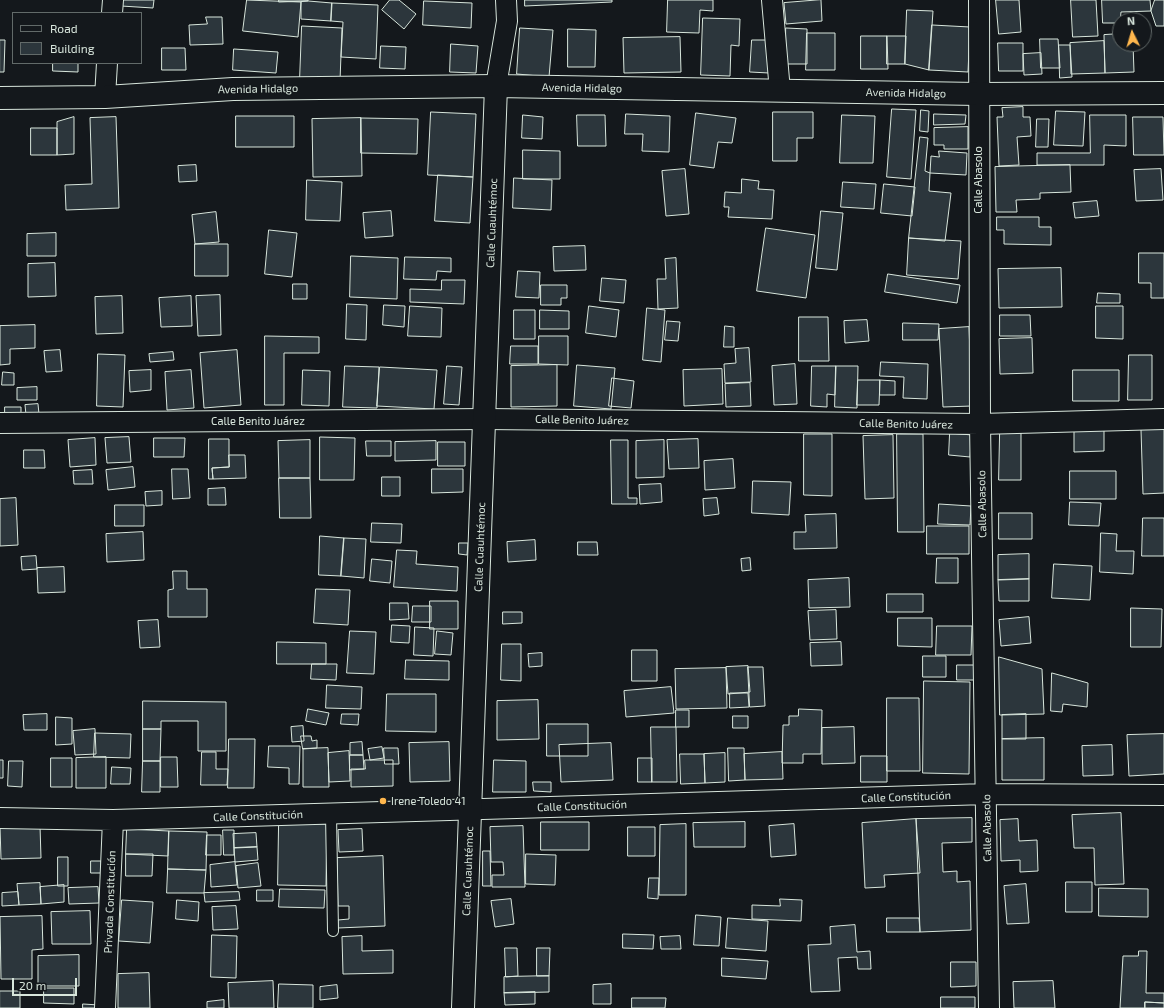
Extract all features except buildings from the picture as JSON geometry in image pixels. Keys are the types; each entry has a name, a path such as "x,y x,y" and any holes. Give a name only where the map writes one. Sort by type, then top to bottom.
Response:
{"street":[{"path":"112,12 113,0"},
{"path":"496,86 507,21 506,0"},
{"path":"772,0 780,91"},
{"name":"Calle Abasolo","path":"979,0 978,94 980,424 987,794 989,1008"},
{"path":"105,97 107,64"},
{"name":"Avenida Hidalgo","path":"0,98 105,97 233,89 496,86 978,94 1164,93"},
{"name":"Calle Cuauhtémoc","path":"463,1008 496,86"},
{"name":"Calle Benito Juárez","path":"0,423 485,419 980,424 1164,419"},
{"name":"Calle Constitución","path":"0,818 113,820 987,794 1164,795"},
{"name":"Privada Constitución","path":"105,1008 113,820"}],"lane":[{"path":"331,814 333,931"}],"place":[{"name":"Irene Toledo 41","path":"383,801"}]}
